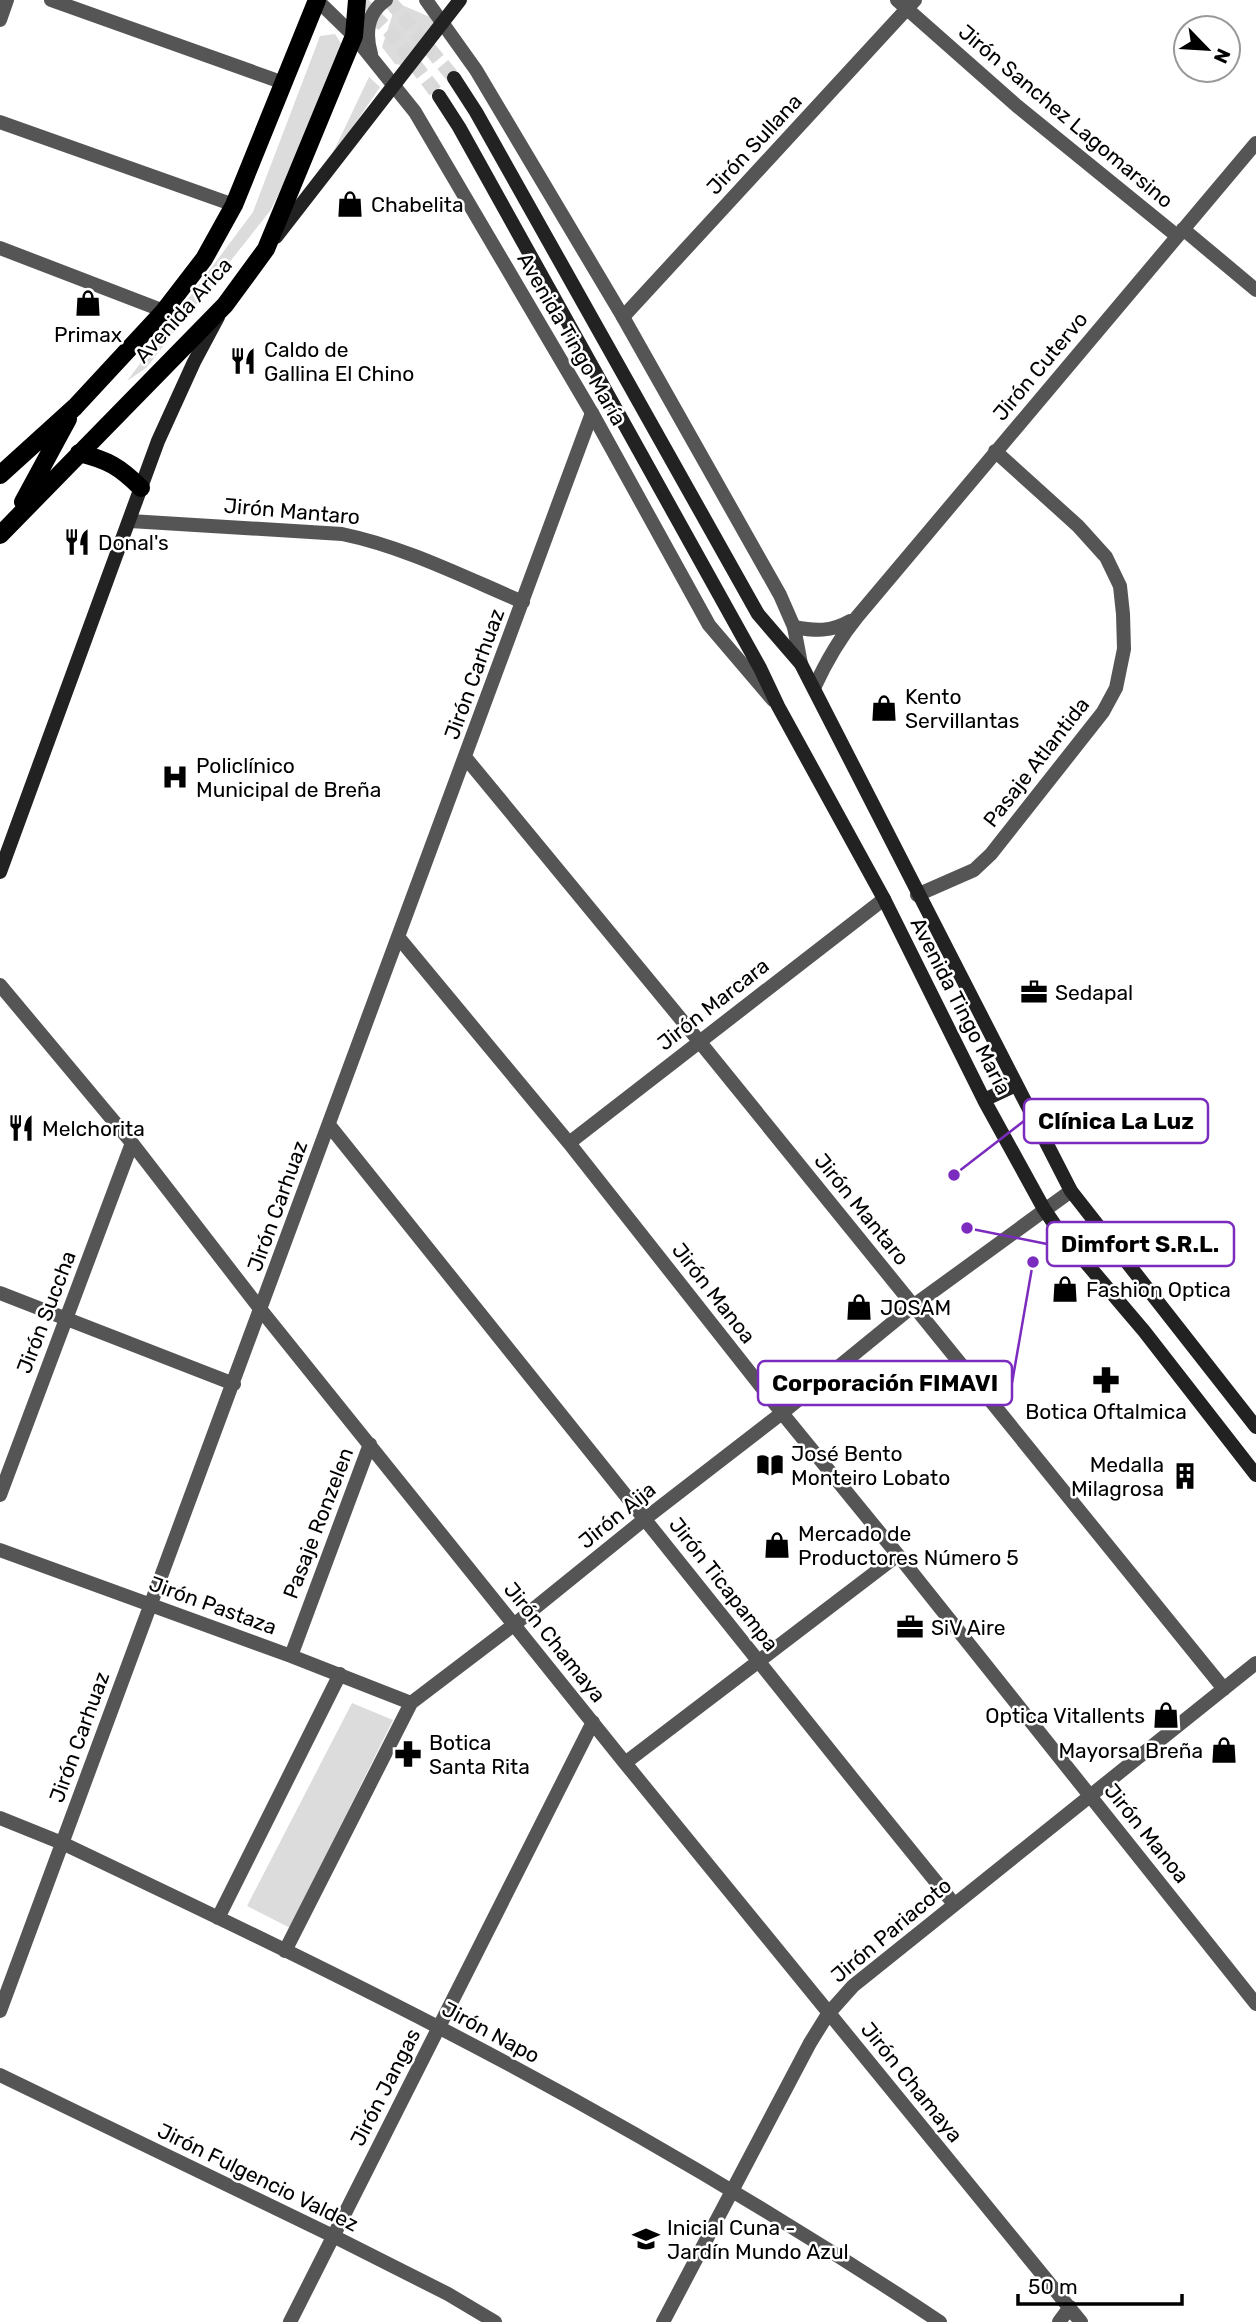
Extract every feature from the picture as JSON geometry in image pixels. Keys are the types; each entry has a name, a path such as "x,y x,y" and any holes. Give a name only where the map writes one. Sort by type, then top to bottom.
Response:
{"main road":[{"name":"Avenida Arica","path":"0,475 75,407 164,311 204,259 234,205 317,0"},
{"name":"Avenida Arica","path":"0,535 225,305 266,249 354,36 356,0"},
{"path":"266,249 460,0"},
{"name":"Avenida Tingo María","path":"454,78 758,614 802,664 1070,1191 1256,1427"},
{"name":"Avenida Tingo María","path":"439,96 760,668 884,900 984,1100 1044,1209 1144,1331 1256,1475"},
{"path":"0,872 141,488 176,400 225,305"},
{"path":"16,516 75,407"},
{"path":"79,453 102,458 123,470 141,488"},
{"path":"984,1100 1016,1085"}],"street":[{"path":"0,20 8,0"},
{"path":"51,0 285,83"},
{"name":"Avenida Tingo María","path":"317,0 372,57 422,124 592,413 709,625 778,706"},
{"path":"372,57 366,38 370,18 387,0"},
{"name":"Avenida Tingo María","path":"426,0 476,70 623,317 780,595 794,627 802,664"},
{"name":"Jirón Sanchez Lagomarsino","path":"906,3 1017,106 1256,290"},
{"name":"Jirón Sullana","path":"623,317 906,3"},
{"path":"0,122 234,205"},
{"name":"Jirón Cutervo","path":"814,688 830,655 857,617 1256,142"},
{"path":"0,248 164,311"},
{"name":"Jirón Carhuaz","path":"0,2011 592,413"},
{"name":"Pasaje Atlantida","path":"918,895 974,870 991,855 1103,712 1116,688 1124,649 1124,614 1120,586 1106,557 1078,526 995,451"},
{"name":"Jirón Mantaro","path":"130,521 342,534 402,551 523,602"},
{"name":"Jirón Cutervo","path":"794,627 816,632 838,628 857,617"},
{"name":"Jirón Mantaro","path":"465,757 699,1041 1224,1689"},
{"name":"Jirón Marcara","path":"569,1143 884,900"},
{"name":"Jirón Manoa","path":"399,938 569,1143 1256,2004"},
{"name":"Jirón Chamaya","path":"0,985 132,1143 261,1310 625,1763 1081,2322"},
{"name":"Jirón Ticapampa","path":"329,1125 954,1904"},
{"name":"Jirón Succha","path":"0,1495 132,1143"},
{"name":"Jirón Aija","path":"285,1951 411,1703 782,1413 913,1306 1070,1191"},
{"path":"0,1293 234,1384"},
{"name":"Pasaje Ronzelen","path":"291,1656 370,1444"},
{"name":"Jirón Pastaza","path":"0,1550 340,1674 411,1703"},
{"path":"625,1763 898,1555"},
{"name":"Jirón Pariacoto","path":"663,2322 810,2043 828,2014 853,1986 1256,1663"},
{"path":"218,1918 340,1674"},
{"name":"Jirón Jangas","path":"290,2322 593,1722"},
{"name":"Jirón Napo","path":"0,1818 62,1843 439,2027 733,2191 862,2270 940,2322"},
{"name":"Jirón Fulgencio Valdez","path":"0,2075 333,2236 448,2294 495,2322"},
{"path":"1059,2322 1070,2307"}],"shaded area":[{"path":"402,5 430,17 435,22 407,66 395,64 382,47 394,10"},
{"path":"335,34 345,50 311,130 270,211 146,368 127,381 253,212 320,36"},
{"path":"369,77 380,87 328,163"},
{"path":"352,1703 393,1720 290,1928 247,1906"}],"tunnel":[{"path":"359,0 389,31 439,96"},
{"path":"389,0 454,78"}],"place":[{"name":"Chabelita","path":"350,204"},
{"name":"Primax","path":"88,303"},
{"name":"Caldo de Gallina El Chino","path":"243,361"},
{"name":"Donal's","path":"77,542"},
{"name":"Kento Servillantas","path":"884,708"},
{"name":"Policlínico Municipal de Breña","path":"175,777"},
{"name":"Sedapal","path":"1034,992"},
{"name":"Melchorita","path":"21,1128"},
{"name":"Clínica La Luz","path":"954,1175"},
{"name":"Dimfort S.R.L.","path":"967,1228"},
{"name":"Corporación FIMAVI","path":"1033,1262"},
{"name":"Fashion Optica","path":"1065,1289"},
{"name":"JOSAM","path":"859,1307"},
{"name":"Botica Oftalmica","path":"1106,1380"},
{"name":"José Bento Monteiro Lobato","path":"770,1465"},
{"name":"Medalla Milagrosa","path":"1185,1476"},
{"name":"Mercado de Productores Número 5","path":"777,1545"},
{"name":"SiV Aire","path":"910,1627"},
{"name":"Optica Vitallents","path":"1166,1715"},
{"name":"Mayorsa Breña","path":"1224,1750"},
{"name":"Botica Santa Rita","path":"408,1754"},
{"name":"Inicial Cuna - Jardín Mundo Azul","path":"646,2239"}]}
